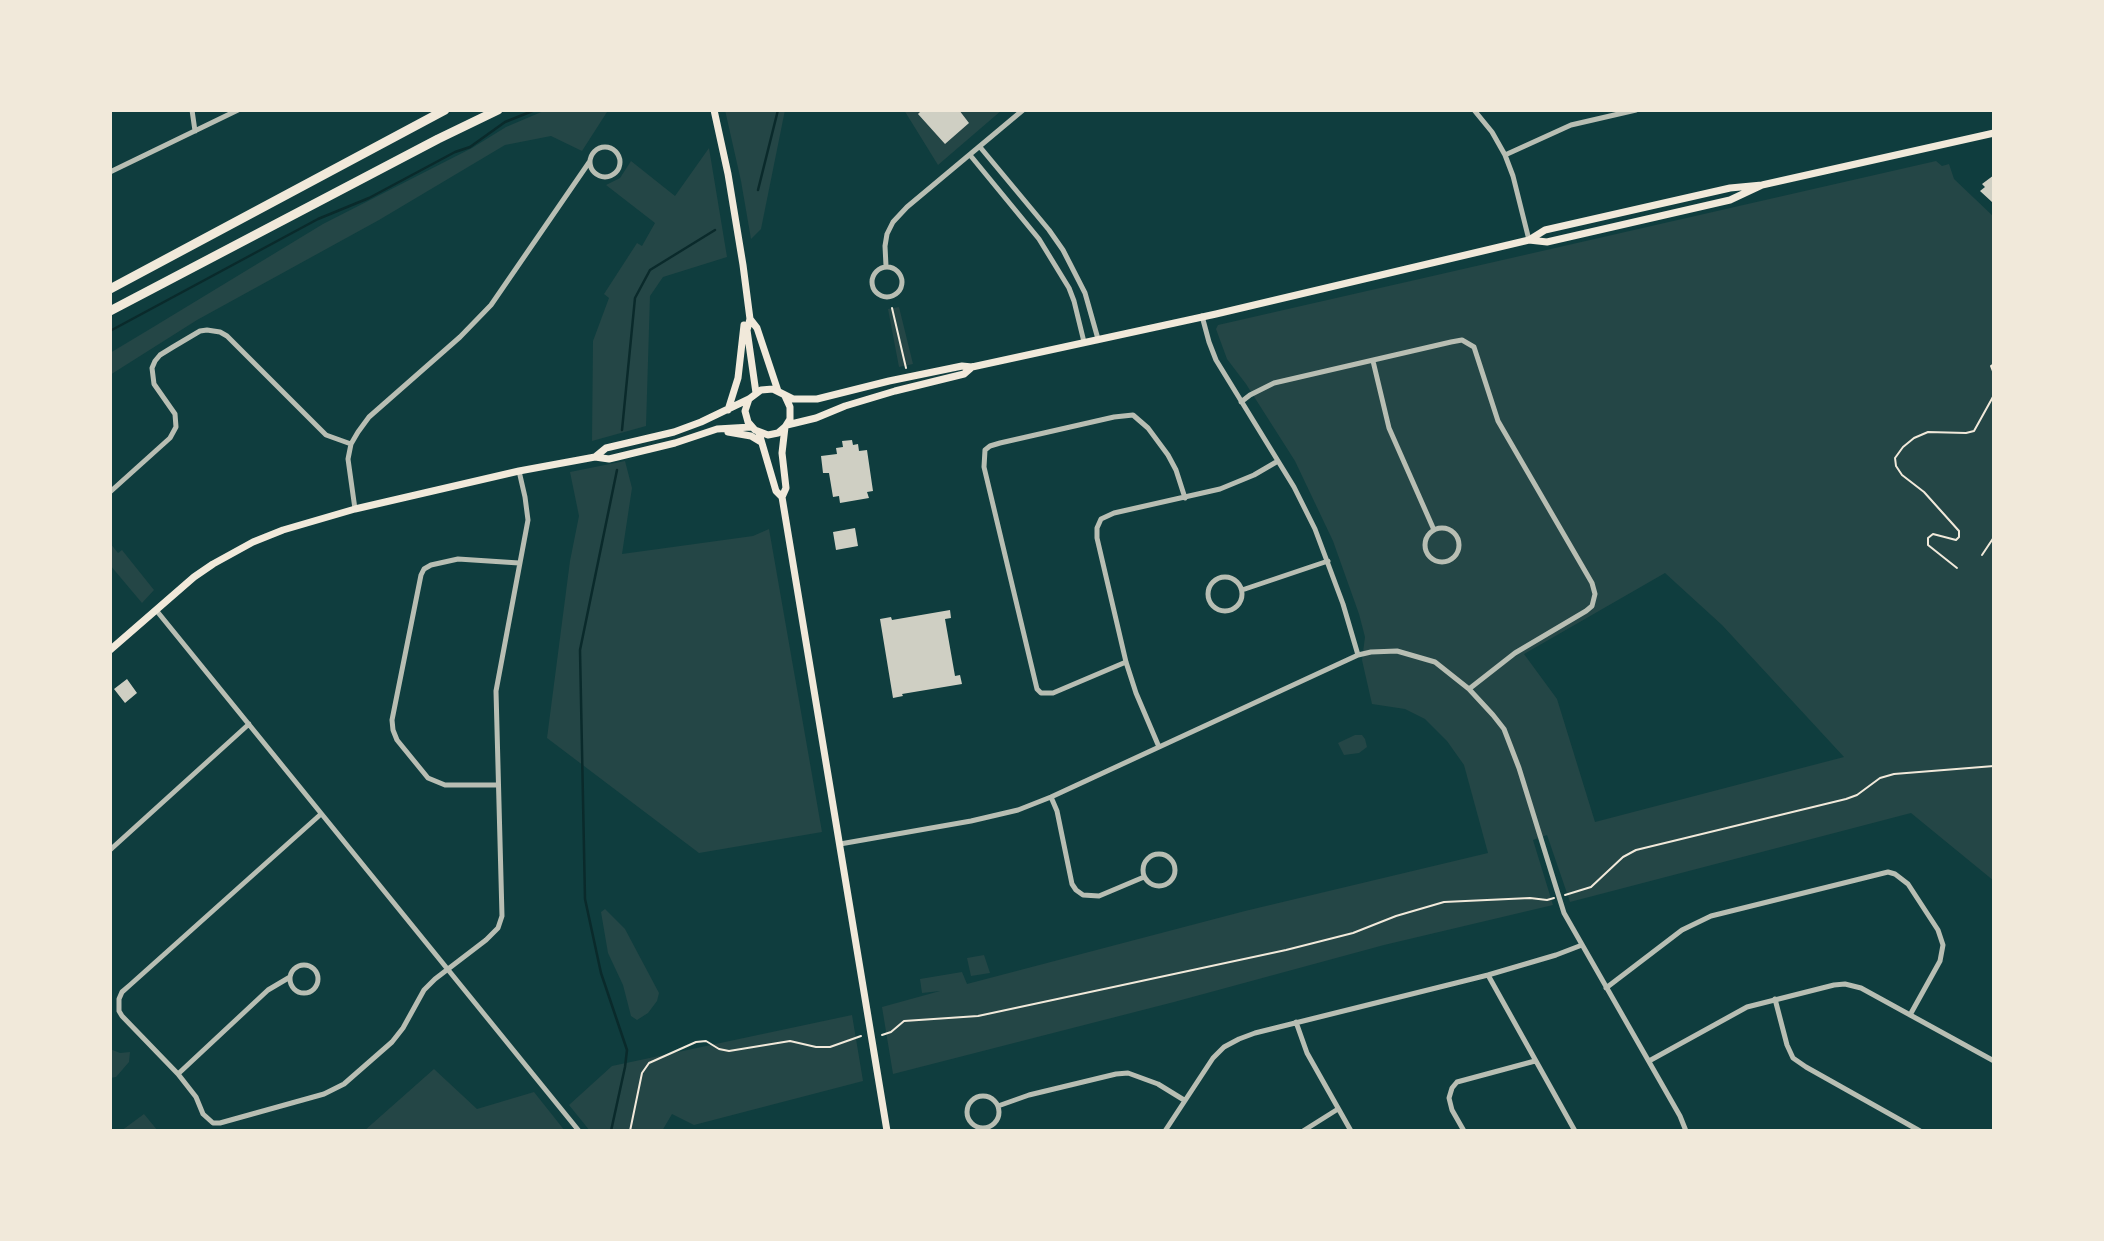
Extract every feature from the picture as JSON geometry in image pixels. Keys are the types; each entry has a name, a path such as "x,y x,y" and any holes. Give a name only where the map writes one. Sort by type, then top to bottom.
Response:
{"highway":[{"path":"110,289 445,110"},
{"path":"111,311 498,110"}],"main road":[{"path":"713,110 728,174 750,319 747,330 756,393"},
{"path":"595,457 606,449 674,432 728,410 767,389 793,399 817,399 962,366 972,367 1529,240 1547,242 1730,200 1762,185 1992,133"},
{"path":"728,410 738,378 748,308"},
{"path":"750,319 757,328 791,413 782,453 786,488 782,497 887,1131"},
{"path":"749,399 745,411 748,422 759,433 768,435 845,406 964,374 972,367"},
{"path":"110,650 194,577 234,551 284,530 355,509 519,471 595,457 609,458 676,443 717,429 751,427"},
{"path":"717,429 742,433 761,442"},
{"path":"759,433 776,491 782,497"}],"street":[{"path":"192,110 195,131"},
{"path":"110,172 237,110"},
{"path":"886,266 885,246 893,222 907,207 1023,110"},
{"path":"1474,110 1492,132 1505,155 1529,240"},
{"path":"1505,155 1571,125 1636,110"},
{"path":"355,509 348,467 351,444 369,417 460,337 491,305 597,150 605,147 617,154 620,163 613,174 604,177 592,170 590,161"},
{"path":"980,147 1063,250 1085,293 1098,339"},
{"path":"970,155 1046,250 1074,301 1084,342"},
{"path":"886,266 896,270 902,277 902,283 896,294 886,298 874,291 871,281 876,271 886,266"},
{"path":"1202,316 1216,360 1294,487 1328,561 1358,655"},
{"path":"110,492 170,438 176,427 174,414 154,384 152,368 160,355 200,331 220,332 227,336 326,435 351,444"},
{"path":"1241,402 1274,383 1451,341 1462,340 1474,347 1498,421 1595,589 1595,599 1592,606 1515,653 1469,689"},
{"path":"1373,360 1389,428 1434,530"},
{"path":"1126,662 1054,693 1041,693 1037,689 984,467 985,450 1000,443 1114,416 1133,415 1148,428 1168,455 1185,498"},
{"path":"1159,747 1126,662 1097,538 1097,528 1101,519 1114,513 1220,489 1240,482 1278,461"},
{"path":"321,814 122,992 122,1016 178,1074 196,1097 203,1114 213,1123 324,1094 344,1084 392,1042 424,990 498,928 502,916 496,691 528,520 519,471"},
{"path":"1434,530 1448,530 1457,538 1458,551 1449,561 1435,561 1427,555 1425,541 1434,530"},
{"path":"498,785 445,785 428,778 397,740 392,720 424,569 458,559 519,563"},
{"path":"1242,590 1328,561"},
{"path":"1222,578 1235,580 1242,590 1238,605 1230,610 1218,610 1209,598 1212,584 1222,578"},
{"path":"156,610 579,1131"},
{"path":"840,844 1018,810 1358,655 1397,651 1435,662 1469,689 1493,715 1510,742 1564,913 1686,1131"},
{"path":"110,850 248,724"},
{"path":"1051,797 1057,811 1072,884 1076,890 1083,895 1099,897 1144,877"},
{"path":"1156,855 1167,856 1175,865 1175,876 1167,885 1156,887 1144,877 1145,862 1156,855"},
{"path":"1606,988 1682,930 1711,916 1888,872 1908,884 1938,930 1943,945 1940,961 1910,1015"},
{"path":"1165,1131 1213,1058 1224,1047 1255,1033 1488,975 1582,945"},
{"path":"178,1074 268,990 290,977 293,970 306,965 316,971 318,980 314,989 301,993 293,988 290,977"},
{"path":"1488,975 1575,1131"},
{"path":"1649,1061 1747,1007 1845,984 1861,988 1994,1061"},
{"path":"1775,999 1793,1058 1920,1131"},
{"path":"1297,1022 1307,1054 1351,1131"},
{"path":"1464,1131 1452,1110 1449,1098 1457,1082 1535,1060"},
{"path":"998,1106 1029,1095 1128,1073 1158,1084 1184,1100"},
{"path":"990,1097 998,1106 999,1113 995,1122 983,1128 977,1129 969,1120 969,1103 975,1098 990,1097"},
{"path":"1303,1131 1338,1109"}],"path":[{"path":"892,308 906,368"},
{"path":"1994,364 1991,370 1994,374"},
{"path":"1957,568 1928,545 1928,538 1933,534 1955,540 1959,537 1959,531 1924,492 1902,475 1896,466 1895,458 1914,438 1928,432 1974,431 1994,395"},
{"path":"1982,555 1994,537"},
{"path":"1562,895 1591,887 1623,857 1636,850 1846,799 1857,795 1880,778 1894,774 1994,766"},
{"path":"882,1035 891,1032 904,1021 978,1017 1286,950 1353,933 1396,916 1444,902 1554,898"},
{"path":"630,1131 639,1081 649,1063 696,1042 706,1041 719,1049 729,1051 790,1041 830,1047 861,1036"}],"shaded area":[{"path":"546,110 612,110 607,112 582,151 551,136 505,145 379,220 197,320 110,375 110,353 323,224 472,148 506,127"},
{"path":"725,110 785,110 761,229 751,239 741,181"},
{"path":"904,110 1002,110 938,165"},
{"path":"709,148 727,257 663,277 650,296 646,426 592,441 593,341 609,298 604,294 637,243 642,246 655,223 606,185 620,178 631,161 675,196"},
{"path":"1936,161 1942,166 1949,164 1954,179 1994,217 1994,881 1911,813 1570,902 1547,835 1533,840 1553,905 1384,945 893,1074 882,1007 940,991 922,993 920,979 962,972 967,984 1245,911 1488,853 1464,765 1447,741 1425,719 1405,709 1372,704 1362,660 1365,637 1333,541 1295,461 1227,359 1216,329 1218,325","holes":["1665,573 1722,625 1844,757 1595,822 1557,699 1524,654"]},
{"path":"899,307 913,364 899,367 888,309"},
{"path":"625,461 632,488 622,554 753,536 769,529 822,832 699,853 547,738 570,561 579,516 570,472"},
{"path":"110,543 118,553 122,550 154,590 142,603 110,565"},
{"path":"1355,735 1362,735 1367,747 1359,753 1344,755 1338,743"},
{"path":"605,909 625,929 659,993 657,1001 648,1013 637,1020 631,1016 623,985 608,953 601,912"},
{"path":"984,955 990,973 971,976 967,958"},
{"path":"852,1015 863,1081 694,1125 672,1114 662,1131 590,1131 569,1105 612,1066"},
{"path":"110,1049 120,1053 130,1052 129,1062 116,1077 110,1078"},
{"path":"434,1069 477,1109 534,1092 565,1131 364,1131"},
{"path":"144,1114 158,1131 121,1131"}],"building":[{"path":"922,110 959,110 969,123 945,144 918,114"},
{"path":"1994,175 1992,202 1980,191 1985,187 1982,184"},
{"path":"852,440 853,445 858,444 859,451 867,450 873,491 867,492 869,498 840,503 839,496 833,497 829,473 823,473 821,456 837,454 836,448 843,447 842,441"},
{"path":"855,528 858,546 836,550 833,532"},
{"path":"950,610 951,618 945,619 955,676 960,675 962,684 902,694 903,696 893,698 880,619 891,617 892,620"},
{"path":"127,679 137,693 125,703 114,689"}],"waterway":[{"path":"110,331 318,219 369,198 455,152 470,147 505,122 535,110"},
{"path":"758,190 778,110"},
{"path":"622,430 635,298 650,270 715,230"},
{"path":"611,1131 627,1050 601,973 585,899 580,650 617,470"}]}
